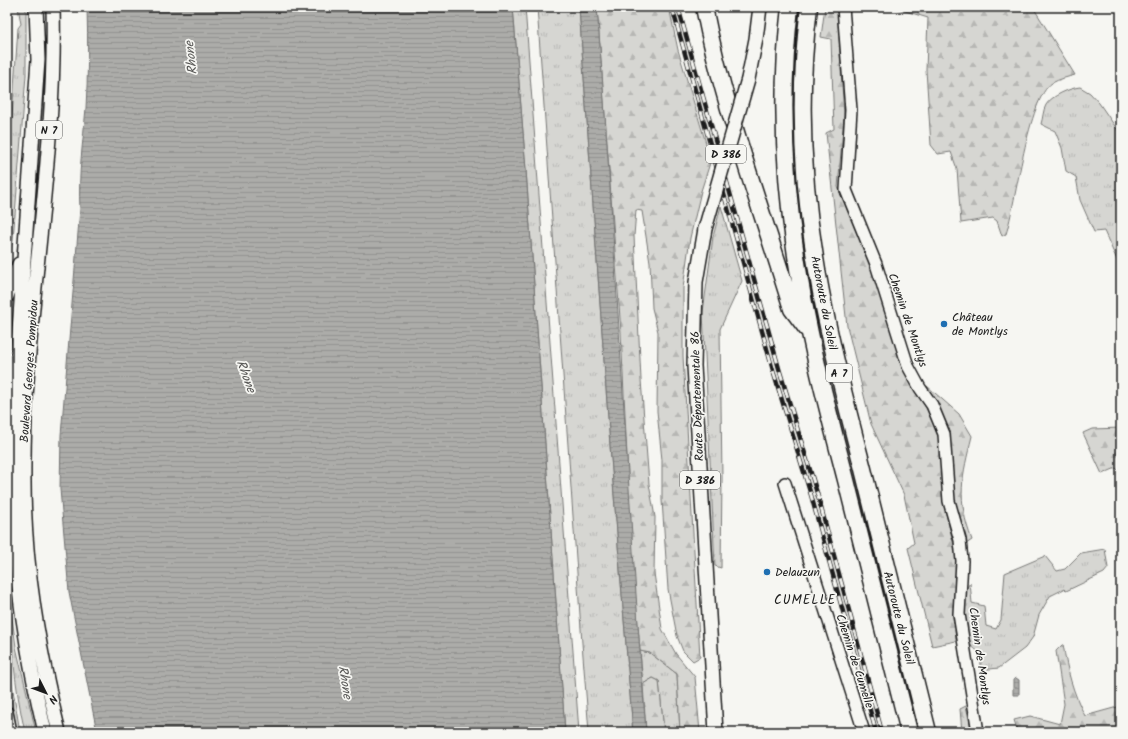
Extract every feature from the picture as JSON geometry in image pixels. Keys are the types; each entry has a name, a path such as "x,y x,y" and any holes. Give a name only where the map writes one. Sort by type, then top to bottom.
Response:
{"highway":[{"path":"704,7 711,42 729,107 792,309 811,334"},
{"name":"Autoroute du Soleil","path":"790,7 785,86 786,152 795,252 811,334 909,732"},
{"name":"Autoroute du Soleil","path":"809,7 805,57 804,148 807,194 817,270 829,331 928,732"}],"main road":[{"name":"Boulevard Georges Pompidou","path":"36,7 38,60 12,430 11,510 17,582 25,639 45,732"},
{"name":"Boulevard Georges Pompidou","path":"53,7 54,48 52,100 29,362 24,482 28,562 36,621 42,660 59,732"},
{"name":"Route Départementale 86","path":"716,732 694,366 696,282 705,229 748,79 760,7"},
{"path":"7,296 24,251"}],"street":[{"name":"Chemin de Montlys","path":"843,7 851,110 846,190 876,264 908,366 920,388 932,405 944,434 949,501 960,540 962,560 959,614 978,732"},
{"name":"Chemin de Cumelle","path":"785,483 864,732"},
{"path":"7,712 11,732"}],"green space":[{"path":"18,7 26,7 26,75 13,240 7,263 7,192 18,28 21,24"},
{"path":"513,7 525,7 579,732 565,732 526,170"},
{"path":"537,7 579,7 610,445 633,732 589,732"},
{"path":"597,7 669,7 678,50 711,160 701,191 690,238 683,288 683,356 700,657 693,661 683,651 677,636 668,589 662,500 662,460 657,411 658,332 652,308 650,262 642,211 636,210 634,236 641,380 649,484 655,517 654,573 662,629 676,654 695,677 700,732 680,732 677,674 650,653 640,651 631,539 621,332"},
{"path":"825,7 837,7 844,116 838,187 871,267 905,373 929,413 940,438 944,506 956,554 956,641 932,646 908,548 914,543 904,495 871,424 847,326 826,133 834,129 831,39 821,37"},
{"path":"892,7 1033,7 1075,75 1052,83 1044,93 1036,109 1024,152 1006,234 1002,236 997,221 993,218 961,223 957,169 951,152 938,154 931,145 926,70 928,18"},
{"path":"1080,87 1090,93 1099,103 1121,135 1121,269 1104,231 1094,232 1080,200 1076,177 1066,171 1062,148 1055,131 1041,124 1044,109 1048,102 1061,93"},
{"path":"721,206 742,281 720,329 722,478 721,568 715,566 703,312 713,237"},
{"path":"927,386 959,414 972,436 963,476 962,488 964,512 972,540 966,544 956,515 947,428 925,389"},
{"path":"1121,428 1121,473 1116,468 1102,474 1083,433 1092,429"},
{"path":"1105,549 1108,568 1104,573 1066,591 1064,589 1050,596 1039,615 1033,637 1025,648 999,668 980,670 980,656 971,646 964,614 966,589 970,583 972,603 984,606 986,626 996,629 1001,620 1005,573 1045,556 1057,571 1065,569 1081,553"},
{"path":"8,589 16,647 36,732 25,732 21,714 10,625"},
{"path":"1063,644 1071,681 1085,716 1121,706 1121,732 1018,732 1014,720 1030,716 1060,724 1064,704 1056,651"},
{"path":"640,651 650,653 677,674 680,732 664,732 659,681 653,678 643,684"},
{"path":"7,655 20,732 17,732 7,678"},
{"path":"653,678 659,681 664,732 646,732 643,684"},
{"path":"966,706 972,732 962,732 960,709"}],"water":[{"name":"Rhone","path":"87,7 513,7 526,170 565,732 97,732 69,592 60,489 61,435 80,209 80,171 86,108 88,58"},
{"path":"579,7 597,7 646,732 633,732 610,445"},
{"path":"1016,678 1019,680 1019,695 1013,695 1013,680"}],"railway":[{"path":"672,7 774,374 811,495 876,732"},
{"path":"678,7 780,372 817,493 882,732"}],"place":[{"name":"Château de Montlys","path":"944,324"},
{"name":"Delauzun","path":"767,572"}],"district":[{"name":"CUMELLE","path":"805,599"}]}
